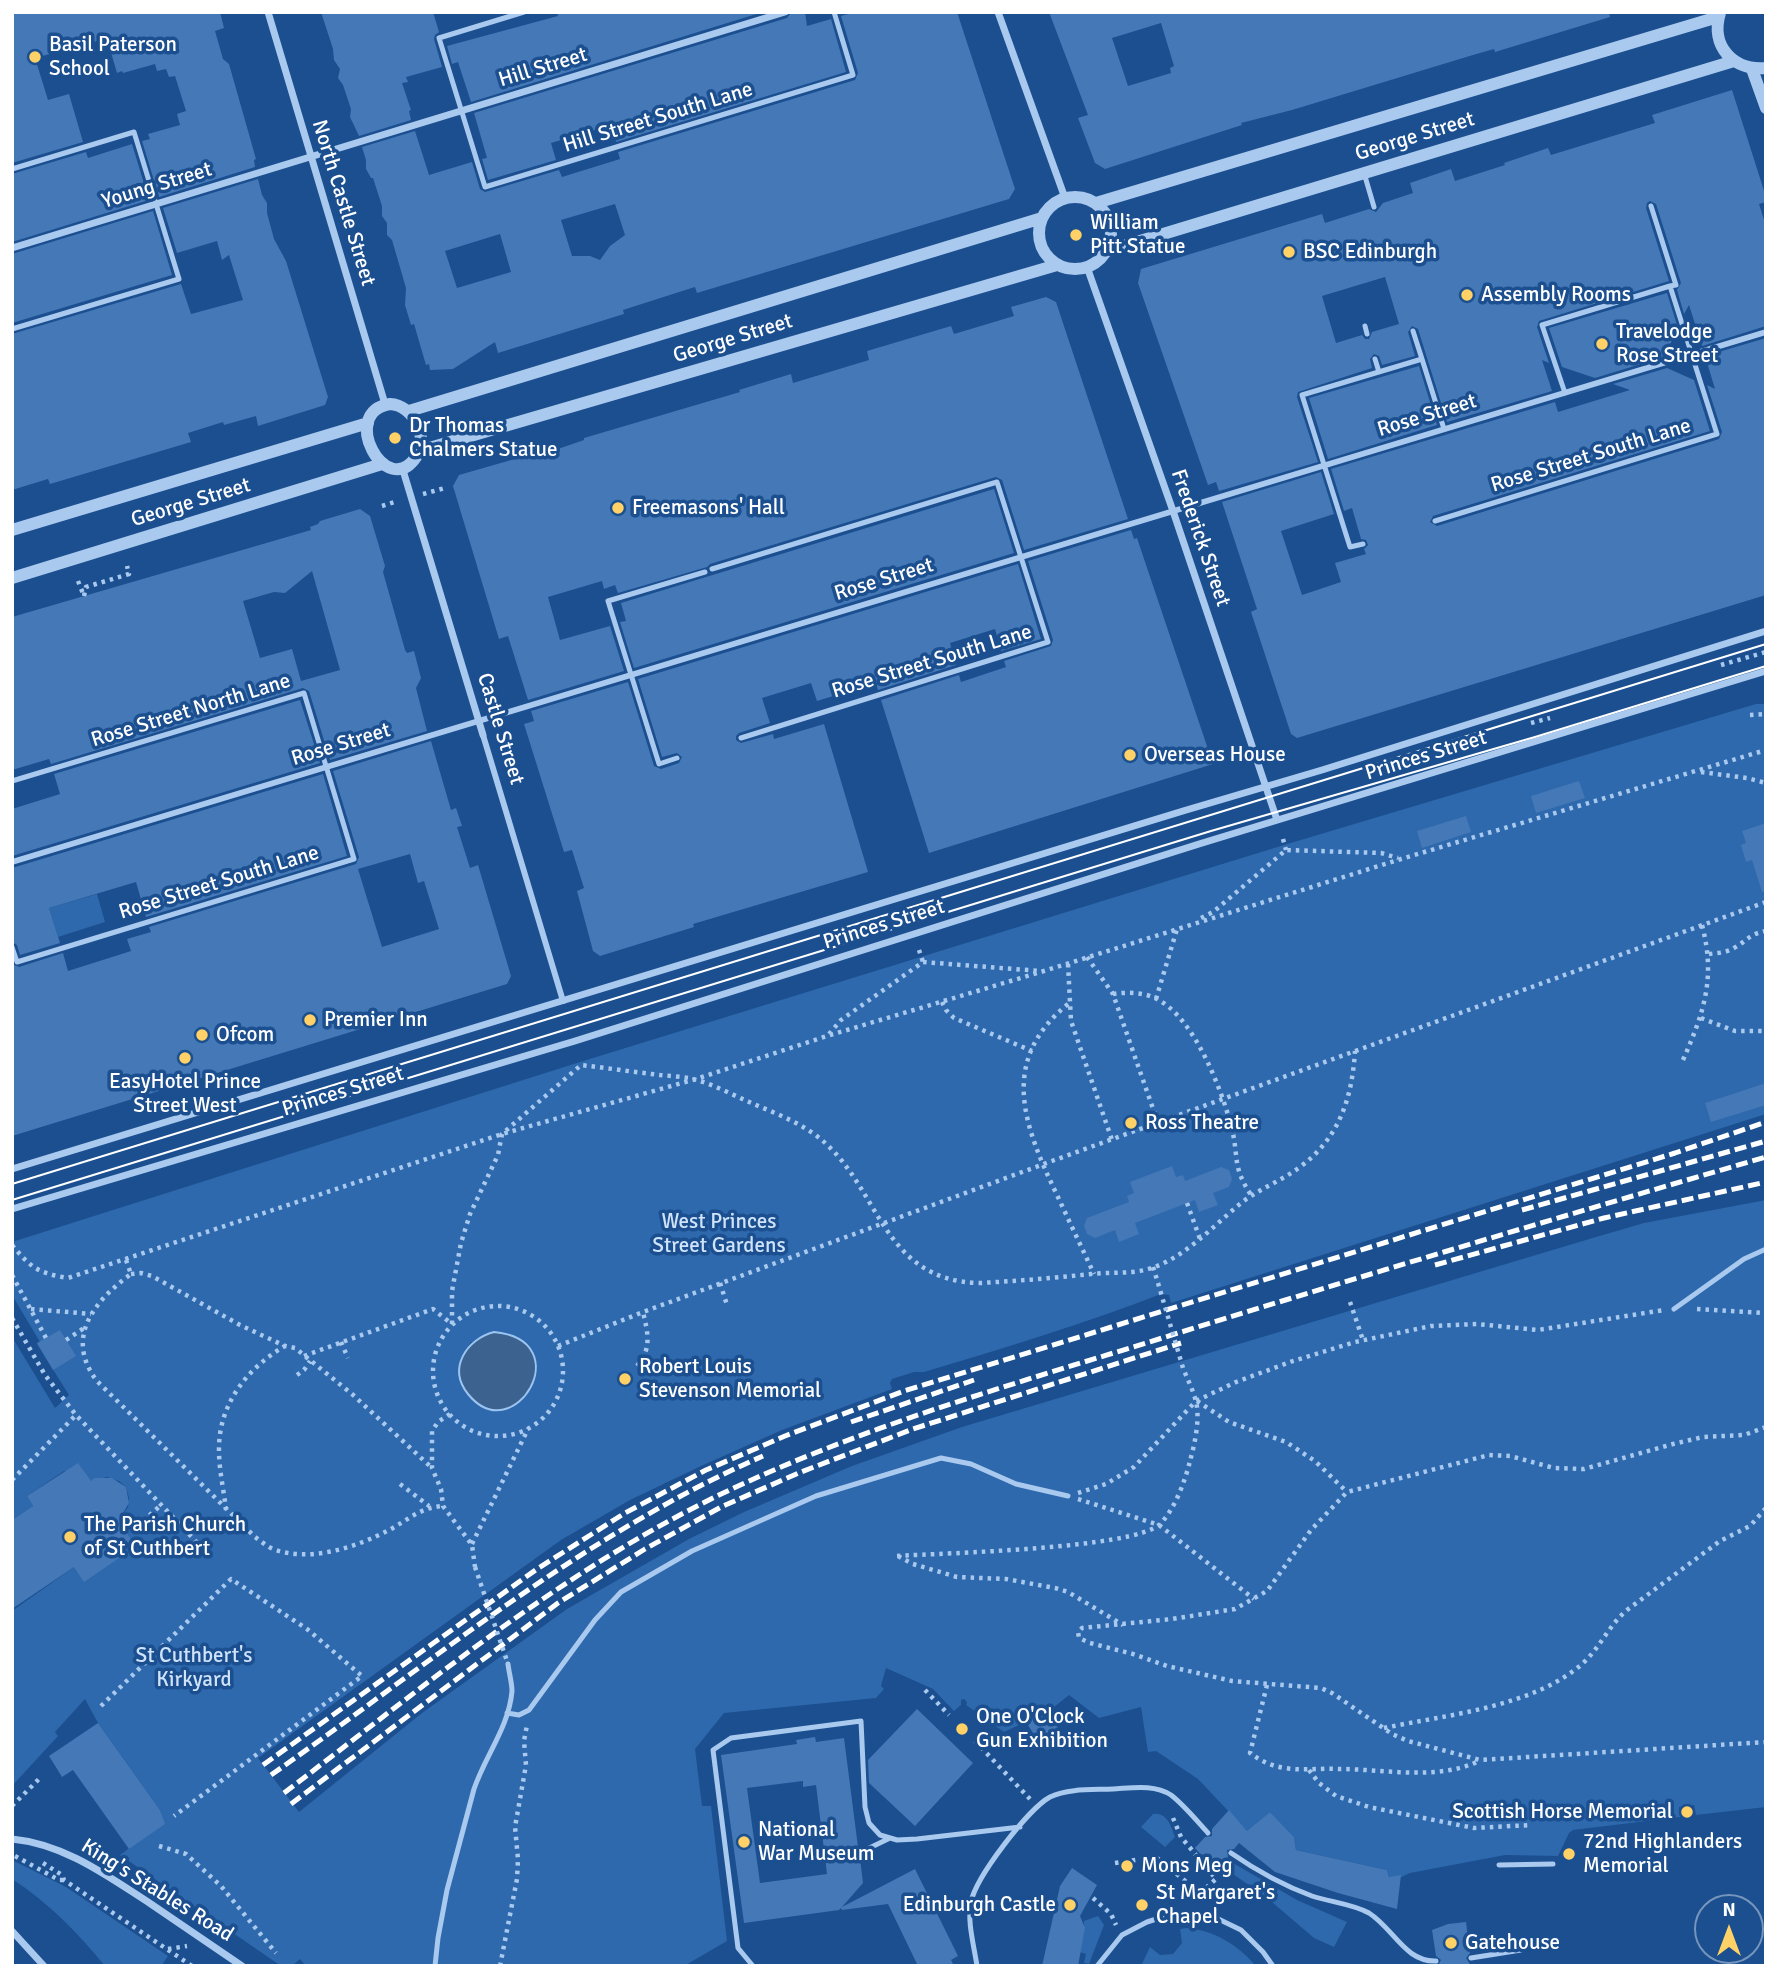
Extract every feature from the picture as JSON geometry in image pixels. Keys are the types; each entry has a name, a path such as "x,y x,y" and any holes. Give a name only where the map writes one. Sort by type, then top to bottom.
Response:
{"street":[{"name":"North Castle Street","path":"268,12 384,404"},
{"name":"Hill Street","path":"311,157 785,12"},
{"path":"999,12 1065,198"},
{"name":"George Street","path":"12,578 382,464 391,468 402,467 411,463 419,451 1057,265 1072,269 1087,267 1098,261 1107,251 1734,61 1720,41 1719,15 1096,203 1081,197 1065,198 1049,208 1042,218 409,411"},
{"path":"1734,61 1759,68 1766,108"},
{"name":"Young Street","path":"12,248 311,157"},
{"path":"1096,203 1106,213 1111,225 1107,251"},
{"path":"1042,218 1039,233 1042,248 1057,265"},
{"name":"Frederick Street","path":"1087,267 1277,820"},
{"name":"Rose Street","path":"12,862 1766,332"},
{"path":"382,464 370,445 368,423 374,412 384,404 400,405 409,411 419,430 419,451"},
{"name":"George Street","path":"12,530 368,423"},
{"name":"Castle Street","path":"402,467 563,1000"},
{"name":"Princes Street","path":"12,1169 1322,770 1766,631"},
{"name":"Princes Street","path":"12,1209 575,1041 1277,820 1766,671"},
{"name":"King's Stables Road","path":"12,1839 63,1852 110,1877 242,1966"},
{"path":"12,1931 44,1966"}],"lane":[{"path":"461,111 439,38 524,12"},
{"name":"Hill Street South Lane","path":"461,111 485,187 853,75 834,12"},
{"path":"12,169 134,132 179,279 12,329"},
{"path":"1363,172 1374,207"},
{"path":"1565,393 1542,325 1676,285 1651,206"},
{"path":"1670,286 1692,354"},
{"path":"1365,326 1367,334"},
{"path":"1413,331 1444,429"},
{"name":"Rose Street South Lane","path":"1435,521 1717,434 1692,354"},
{"path":"1375,359 1379,372"},
{"path":"1363,544 1350,547 1302,395 1422,359"},
{"path":"712,569 997,482 1021,557"},
{"name":"Rose Street South Lane","path":"741,738 1048,642 1021,557"},
{"path":"677,758 659,764 608,601 705,572"},
{"name":"Rose Street North Lane","path":"12,781 304,693 327,767"},
{"name":"Rose Street South Lane","path":"12,947 17,962 354,859 327,767"},
{"path":"1674,1308 1744,1259 1766,1249"},
{"path":"507,1713 519,1714 529,1710 595,1620 621,1592 692,1551 816,1496 941,1458 971,1464 1016,1483 1068,1496"},
{"path":"435,1966 447,1889 474,1789 479,1772 507,1713 512,1689 508,1664"},
{"path":"753,1966 738,1948 713,1750 731,1738 861,1721 865,1807 869,1824 888,1839"},
{"path":"977,1966 970,1923 970,1904 975,1887 985,1870 1037,1806 1051,1797 1070,1791 1151,1788 1170,1795 1209,1833"},
{"path":"859,1853 888,1839 917,1839 1020,1827"},
{"path":"1231,1853 1267,1877 1314,1896 1366,1912 1384,1924 1412,1955 1423,1961 1436,1961"},
{"path":"1499,1865 1553,1864"},
{"path":"1097,1966 1122,1935 1147,1922 1172,1914 1208,1914 1241,1930 1273,1966"},
{"path":"1471,1958 1521,1950"}],"path":[{"path":"78,581 84,596 86,587 129,574 127,566"},
{"path":"1721,665 1766,652"},
{"path":"1750,715 1766,714"},
{"path":"1531,723 1550,718"},
{"path":"12,1245 34,1270 68,1278 502,1134 696,1079 1401,859 1766,750"},
{"path":"1696,772 1766,783"},
{"path":"1283,839 1286,850"},
{"path":"1188,925 1213,912 1286,850 1381,853 1401,859"},
{"path":"558,1346 720,1283 1766,902"},
{"path":"1683,1060 1701,1018 1708,979 1709,954 1702,925"},
{"path":"1156,999 1177,928"},
{"path":"1709,954 1728,951 1747,937 1766,931"},
{"path":"919,950 923,962"},
{"path":"1087,957 1113,993 1158,1123"},
{"path":"828,1036 841,1020 923,962 1044,971"},
{"path":"1068,964 1068,1004 1071,1021 1112,1140"},
{"path":"1113,993 1132,993 1156,999 1174,1012 1190,1032 1207,1061 1222,1100 1233,1132 1237,1171 1251,1195"},
{"path":"943,1002 954,1018 1032,1051"},
{"path":"1068,1004 1053,1018 1032,1051 1024,1084 1024,1109 1042,1165 1094,1274"},
{"path":"1701,1018 1735,1031 1766,1031"},
{"path":"452,1324 452,1291 461,1243 470,1214 498,1155 502,1134 581,1065 696,1079 785,1117 835,1151 892,1239 932,1274 961,1283 1141,1271 1172,1258 1251,1195 1300,1167 1328,1140 1349,1099 1355,1051"},
{"path":"1187,1203 1200,1238"},
{"path":"126,1260 131,1273"},
{"path":"1123,1625 1068,1592 1055,1588 1006,1579 957,1577 913,1564 897,1556 1105,1542 1146,1532 1159,1525 1169,1512 1188,1470 1195,1439 1196,1401 1183,1368 1153,1267"},
{"path":"432,1468 352,1394 295,1348 240,1325 152,1276 131,1273 91,1314 85,1327 82,1341 84,1358 97,1381 226,1511 270,1548 288,1553 328,1552 386,1532 429,1506 443,1506"},
{"path":"12,1275 46,1338"},
{"path":"720,1283 727,1305"},
{"path":"1350,1302 1363,1340"},
{"path":"496,1306 512,1308 541,1323 558,1346 562,1362 560,1388 548,1412 528,1428 497,1436 481,1434 466,1427 450,1414 441,1404 433,1370 438,1345 452,1324 480,1308 496,1306"},
{"path":"1068,1496 1106,1484 1134,1467 1196,1401 1266,1370 1363,1340 1431,1326 1477,1324 1538,1329 1674,1308 1766,1314"},
{"path":"31,1309 91,1314"},
{"path":"304,1356 433,1309 452,1324"},
{"path":"637,1366 645,1357 648,1347 649,1335 643,1312"},
{"path":"12,1318 46,1375 76,1415 205,1551"},
{"path":"66,1340 85,1327"},
{"path":"341,1342 348,1358"},
{"path":"226,1511 218,1452 223,1419 240,1385 254,1369 285,1346"},
{"path":"297,1375 310,1361"},
{"path":"424,1369 433,1370"},
{"path":"352,1394 356,1389"},
{"path":"1196,1401 1229,1422 1286,1442 1315,1461 1347,1492"},
{"path":"450,1414 438,1422 432,1431 432,1468 441,1489 443,1506 472,1545 475,1567 508,1664"},
{"path":"12,1480 76,1415"},
{"path":"1766,1427 1744,1434 1716,1435 1683,1441 1584,1469 1554,1468 1510,1456 1489,1455 1347,1492 1311,1530 1267,1591 1254,1599 1226,1611 1082,1628 1078,1635 1090,1643 1194,1673 1233,1681 1321,1688 1408,1741 1480,1760 1766,1742"},
{"path":"472,1545 528,1428"},
{"path":"400,1484 429,1506"},
{"path":"1068,1496 1159,1525 1254,1599"},
{"path":"143,1521 161,1504"},
{"path":"1383,1728 1503,1702 1524,1696 1559,1679 1591,1655 1616,1619 1627,1609 1720,1541 1750,1525 1766,1508"},
{"path":"101,1706 231,1579 307,1629 362,1676 174,1816"},
{"path":"1267,1685 1250,1753 1265,1763 1286,1768 1437,1771 1467,1767 1480,1760"},
{"path":"925,1690 949,1714"},
{"path":"500,1966 517,1880 518,1859 514,1827 526,1765 524,1741 529,1710"},
{"path":"975,1741 1037,1806"},
{"path":"1308,1769 1319,1783 1336,1796 1369,1807 1475,1828 1531,1825"},
{"path":"12,1806 39,1779"},
{"path":"1170,1813 1181,1837 1216,1879 1200,1894"},
{"path":"159,1846 186,1854 221,1886 276,1952"},
{"path":"12,1856 64,1880 191,1966"},
{"path":"1115,1863 1156,1857 1210,1903"},
{"path":"1093,1898 1111,1914 1122,1935"}],"green space":[{"path":"1756,704 1766,704 1766,1114 1171,1303 1169,1295 1161,1294 1014,1345 892,1379 892,1389 782,1430 701,1466 630,1500 561,1540 258,1758 299,1812 422,1713 567,1609 689,1539 744,1512 852,1466 962,1427 1644,1223 1766,1200 1766,1807 1696,1815 1694,1805 1679,1807 1680,1817 1573,1830 1558,1856 1505,1855 1410,1873 1391,1882 1387,1870 1296,1850 1294,1837 1270,1812 1249,1833 1198,1779 1156,1751 1148,1752 1141,1707 1099,1718 1069,1695 1049,1711 1004,1732 966,1705 964,1699 954,1711 933,1689 886,1668 881,1686 884,1689 876,1698 724,1713 695,1749 702,1806 711,1806 727,1941 684,1966 306,1966 300,1959 292,1966 281,1966 120,1855 164,1823 160,1810 98,1723 85,1699 55,1732 58,1736 12,1786 12,1611 74,1567 122,1556 118,1550 131,1541 119,1520 128,1507 126,1487 107,1477 91,1481 64,1471 27,1496 33,1506 12,1520 12,1337 55,1408 69,1395 37,1344 40,1342 12,1295 12,1242 580,1062 1284,845","holes":["471,1342 536,1371 530,1389 519,1401 506,1407 492,1408 468,1395 461,1382 460,1367"]},
{"path":"97,894 105,922 58,937 49,908"},
{"path":"1153,1814 1165,1817 1175,1837 1165,1847 1141,1827"},
{"path":"1226,1859 1297,1900 1347,1922 1334,1947 1314,1938 1266,1897 1220,1865"},
{"path":"12,1860 66,1887 168,1956 161,1966 105,1966 62,1919 12,1879"},
{"path":"1098,1916 1104,1925 1089,1964 1084,1963 1086,1954 1060,1946 1080,1941 1084,1935 1084,1921"},
{"path":"1180,1929 1216,1935 1241,1951 1256,1966 1141,1966 1150,1947 1160,1955 1173,1954 1182,1943"}],"shaded area":[{"path":"494,1332 519,1339 533,1353 536,1370 530,1387 519,1402 504,1409 486,1408 468,1394 459,1374 463,1356 468,1348"}],"building":[{"path":"12,12 220,12 224,28 215,31 223,59 229,64 256,159 255,167 159,197 142,141 150,139 148,134 180,125 177,114 186,111 175,76 169,77 166,69 157,71 155,64 117,73 108,42 98,45 97,41 35,58 48,100 69,94 83,142 12,163"},
{"path":"321,12 433,12 439,32 434,39 442,67 406,77 408,82 402,83 411,110 411,120 359,136 350,117 351,109 343,85 338,78 340,69 334,60"},
{"path":"557,12 763,12 471,102 458,62 452,64 447,46 558,16"},
{"path":"791,12 805,12 807,26 831,19 846,72 616,142 612,125 551,143 556,160 488,180 482,159 487,158 474,113 787,18"},
{"path":"855,12 957,12 1015,189 1009,199 697,293 695,287 623,310 624,314 498,353 495,342 453,369 430,370 429,364 426,365 414,324 411,325 405,305 406,288 392,240 387,235 387,223 382,216 382,206 373,178 366,169 362,147 415,131 429,175 472,162 480,189 485,192 559,170 562,177 620,159 618,152 855,80 858,73 841,16","holes":["615,204 625,235 610,246 600,260 590,256 572,256 561,220","500,234 511,272 457,288 445,251"]},
{"path":"1049,12 1609,12 1610,17 1241,123 1242,125 1105,169 1095,163 1078,118 1088,115","holes":["1161,23 1174,66 1170,68 1171,73 1128,86 1112,38"]},
{"path":"1732,90 1766,197 1766,202 1759,204 1766,226 1766,326 1702,346 1689,305 1684,314 1677,290 1681,283 1656,204 1650,201 1646,208 1669,281 1539,321 1537,327 1549,363 1542,360 1552,391 1447,422 1418,329 1412,326 1408,332 1415,356 1382,365 1379,356 1374,354 1370,359 1372,368 1298,392 1297,397 1318,462 1219,491 1216,482 1208,485 1138,283 1141,269 1322,214 1325,223 1369,209 1376,212 1383,203 1413,193 1410,183 1451,169 1455,181 1548,148 1551,155 1655,123 1652,115","holes":["1385,277 1399,324 1372,332 1369,339 1362,335 1336,343 1322,296"]},
{"path":"132,144 149,200 12,242 12,174 86,152 88,158"},
{"path":"258,179 267,203 274,239 286,261 328,397 325,405 258,426 256,416 224,425 223,422 188,433 191,442 50,484 48,479 12,490 12,334 181,284 191,314 243,300 229,255 222,260 217,241 177,253 163,208"},
{"path":"153,211 172,275 12,323 12,254"},
{"path":"1667,293 1678,328 1664,357 1595,378 1562,367 1549,328"},
{"path":"1046,297 1056,302 1128,519 1024,550 1002,480 996,477 618,593 615,585 604,589 602,581 548,597 560,640 610,626 624,671 528,700 508,636 499,639 453,486 459,475 553,448 555,450 584,438 740,392 739,390 791,374 793,383 869,360 867,351 951,326 954,334 1014,316 1011,307"},
{"path":"1766,338 1766,595 1297,738 1291,734 1251,612 1257,609 1222,502 1321,472 1334,514 1281,531 1302,595 1341,582 1335,563 1366,554 1366,540 1361,539 1352,508 1344,511 1331,469 1555,402 1558,412 1630,390 1613,384 1667,368 1694,380 1710,431 1433,516 1430,522 1437,526 1719,439 1722,432 1707,385 1715,389 1705,356"},
{"path":"1419,366 1437,425 1328,459 1309,398"},
{"path":"994,489 1014,553 634,668 620,622 626,621 621,603"},
{"path":"360,509 370,516 405,650 407,653 414,651 421,678 416,688 427,731 330,760 309,691 303,688 51,764 49,759 12,770 12,617 311,530 310,527 320,521","holes":["312,571 340,670 301,681 292,649 260,658 243,601 274,592 285,593"]},
{"path":"1131,530 1134,539 1137,538 1213,764 929,853 881,700 959,675 961,682 1006,667 1004,661 1051,646 1053,640 1028,561"},
{"path":"1018,564 1041,639 1001,651 995,629 950,643 956,665 878,690 876,683 817,701 811,683 762,698 770,723 736,736 736,740 741,743 773,734 774,739 824,724 868,872 693,924 694,927 600,956 593,951 577,891 584,888 572,850 564,852 524,724 534,721 531,711 628,682 654,766 661,769 679,763 682,757 677,753 662,757 638,679"},
{"path":"300,700 320,763 12,856 12,809 60,794 54,774"},
{"path":"431,741 451,810 456,808 462,826 457,827 470,868 478,865 511,976 507,984 12,1136 12,964 19,967 63,953 68,971 131,951 127,939 151,932 149,927 356,864 359,857 333,771","holes":["410,854 418,883 424,881 439,929 382,947 358,869"]},
{"path":"323,774 347,856 146,917 136,882 49,908 60,943 20,955 17,945 12,942 12,868"},
{"path":"1579,781 1585,798 1536,813 1531,796"},
{"path":"1466,816 1471,832 1422,848 1417,831"},
{"path":"1766,823 1766,891 1762,892 1752,860 1746,862 1741,845 1746,843 1742,831"},
{"path":"1766,1083 1766,1105 1711,1122 1705,1103"},
{"path":"1172,1166 1176,1177 1183,1175 1185,1181 1221,1167 1229,1170 1232,1179 1229,1187 1213,1193 1218,1205 1199,1212 1195,1200 1135,1223 1139,1234 1119,1242 1115,1230 1095,1238 1087,1234 1084,1226 1087,1218 1129,1202 1127,1196 1134,1193 1130,1182"},
{"path":"60,1330 76,1356 53,1370 37,1343"},
{"name":"The Parish Church of St Cuthbert","path":"78,1463 91,1481 94,1478 112,1478 126,1487 129,1503 119,1520 132,1541 118,1550 122,1556 84,1582 74,1567 12,1609 12,1520 33,1506 27,1496"},
{"path":"917,1709 973,1763 915,1826 869,1783 868,1760"},
{"path":"1049,1711 1068,1746 1042,1747 1026,1722"},
{"path":"98,1723 160,1810 165,1824 129,1849 73,1770 62,1777 49,1756"},
{"path":"815,1737 816,1742 844,1738 858,1847 854,1853 860,1858 863,1883 842,1907 915,1869 958,1956 951,1960 954,1966 918,1966 888,1904 841,1908 744,1923 721,1755 797,1744 796,1740","holes":["803,1781 803,1787 816,1785 827,1874 760,1883 747,1788"]},
{"path":"1229,1810 1247,1831 1270,1812 1294,1837 1296,1850 1387,1870 1389,1877 1401,1875 1397,1909 1275,1872 1239,1843 1234,1849 1227,1850 1228,1857 1215,1870 1195,1848 1205,1837 1212,1836 1212,1829"},
{"path":"1072,1868 1097,1885 1080,1916 1085,1928 1078,1966 1042,1966 1060,1886"},
{"name":"Gatehouse","path":"1466,1922 1470,1953 1466,1958 1471,1966 1438,1966 1441,1960 1436,1956 1432,1930 1448,1924"}],"tram line":[{"path":"12,1184 1766,644"},
{"path":"12,1200 1211,831 1535,737 1766,666"}],"railway":[{"path":"263,1765 537,1569 625,1513 706,1470 785,1436 904,1391 1675,1153 1766,1122"},
{"path":"1522,1210 1766,1141"},
{"path":"284,1793 546,1597 657,1528 767,1473 874,1431 982,1394 1533,1225 1766,1157"},
{"path":"1435,1265 1604,1218 1766,1182"},
{"path":"291,1804 558,1603 645,1549 723,1506 801,1472 913,1429 1181,1343"},
{"path":"851,1422 974,1380"},
{"path":"271,1775 570,1562 632,1523 763,1456"}],"place":[{"name":"Basil Paterson School","path":"35,57"},
{"name":"William Pitt Statue","path":"1076,235"},
{"name":"BSC Edinburgh","path":"1289,252"},
{"name":"Assembly Rooms","path":"1467,295"},
{"name":"Travelodge Rose Street","path":"1602,344"},
{"name":"Dr Thomas Chalmers Statue","path":"395,438"},
{"name":"Freemasons' Hall","path":"618,508"},
{"name":"Overseas House","path":"1130,755"},
{"name":"Premier Inn","path":"310,1020"},
{"name":"Ofcom","path":"202,1035"},
{"name":"EasyHotel Prince Street West","path":"185,1058"},
{"name":"Ross Theatre","path":"1131,1123"},
{"name":"Robert Louis Stevenson Memorial","path":"625,1379"},
{"name":"The Parish Church of St Cuthbert","path":"70,1537"},
{"name":"One O'Clock Gun Exhibition","path":"962,1729"},
{"name":"Scottish Horse Memorial","path":"1687,1812"},
{"name":"National War Museum","path":"744,1842"},
{"name":"72nd Highlanders Memorial","path":"1569,1854"},
{"name":"Mons Meg","path":"1127,1866"},
{"name":"Edinburgh Castle","path":"1070,1905"},
{"name":"St Margaret's Chapel","path":"1142,1905"},
{"name":"Gatehouse","path":"1451,1943"}],"park label":[{"name":"West Princes Street Gardens","path":"719,1234"},
{"name":"St Cuthbert's Kirkyard","path":"194,1668"}]}
